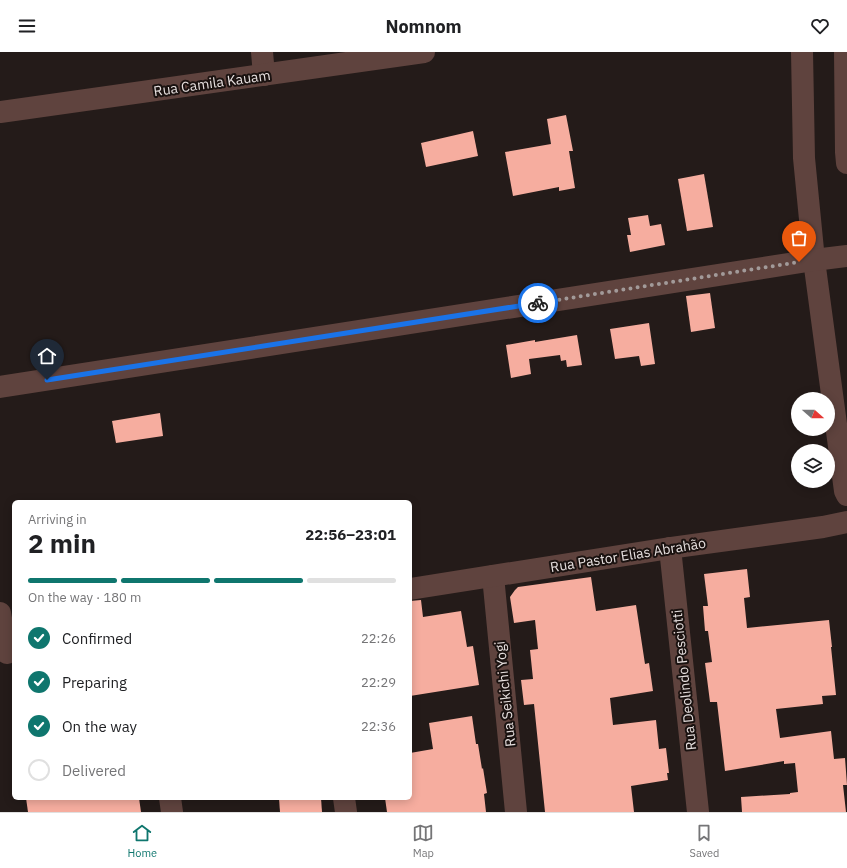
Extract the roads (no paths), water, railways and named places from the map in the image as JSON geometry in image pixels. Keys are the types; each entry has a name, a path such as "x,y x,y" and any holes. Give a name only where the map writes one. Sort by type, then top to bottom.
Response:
{"street":[{"path":"262,52 264,75"},
{"name":"Rua Camila Kauam","path":"0,112 424,52"},
{"path":"802,52 804,158 814,260 845,491 847,495"},
{"path":"845,52 847,163"},
{"path":"0,387 847,256"},
{"name":"Rua Pastor Elias Abrahão","path":"412,589 670,548 823,527 847,522"},
{"name":"Rua Deolindo Pesciotti","path":"670,548 698,812"},
{"name":"Rua Seikichi Yogi","path":"493,576 516,812"},
{"path":"0,613 7,653"},
{"path":"170,800 172,812"},
{"path":"344,800 346,812"}]}
